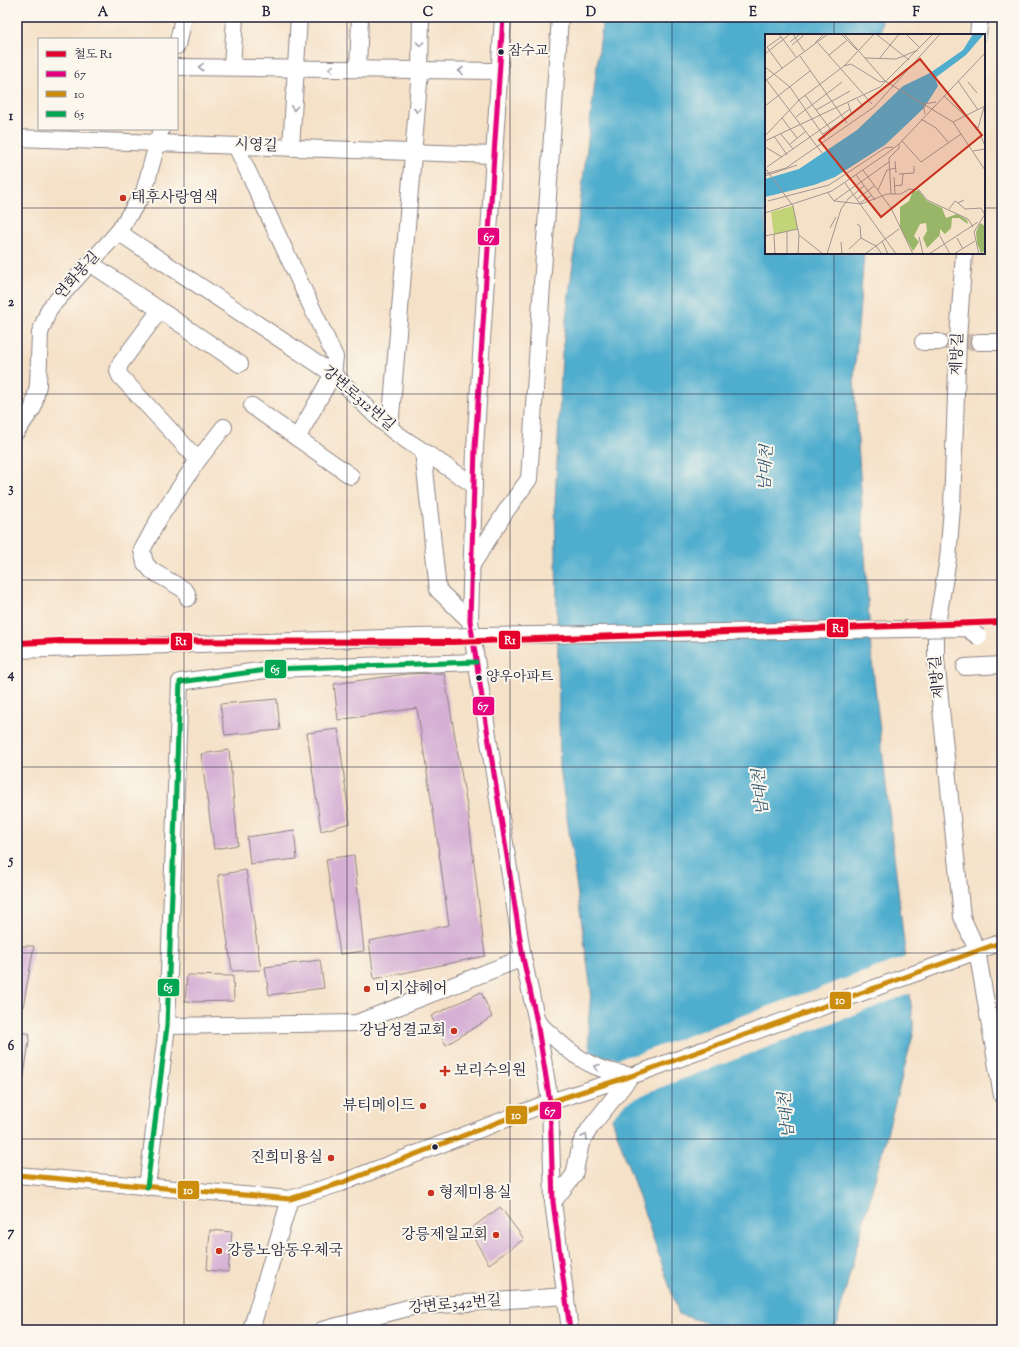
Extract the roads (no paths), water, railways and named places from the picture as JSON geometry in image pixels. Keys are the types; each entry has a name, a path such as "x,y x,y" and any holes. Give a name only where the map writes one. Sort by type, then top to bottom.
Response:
{"street":[{"path":"178,41 183,17"},
{"path":"232,68 235,17"},
{"path":"291,148 299,17"},
{"path":"358,69 360,17"},
{"path":"390,428 420,71 421,17"},
{"path":"503,17 474,484 470,621 523,958 555,1101 553,1202 570,1330"},
{"path":"472,565 506,511 529,479 560,17"},
{"path":"978,34 980,17"},
{"path":"178,67 420,71 500,70"},
{"name":"시영길","path":"17,138 160,136 236,146 494,155"},
{"name":"연화봉길","path":"17,431 33,408 38,385 40,333 44,319 49,309 118,232 144,192 160,136"},
{"path":"236,146 333,352 335,363 333,374 297,438"},
{"name":"강변로312번길","path":"118,232 333,374 351,389 390,428 474,484"},
{"name":"제방길","path":"964,254 958,339 952,507 948,559 936,630 936,659 962,917 977,950 1002,1096"},
{"path":"90,263 240,364"},
{"path":"160,310 120,364 118,371 120,376 198,460"},
{"path":"922,342 939,342"},
{"path":"979,342 1002,342"},
{"path":"252,406 351,476"},
{"path":"188,598 187,593 183,589 152,571 145,563 142,550 160,517 198,460 224,427"},
{"path":"423,451 438,590 470,621"},
{"path":"17,650 416,638 966,628 978,637"},
{"path":"147,1187 167,1026 180,682 273,668 476,662"},
{"path":"965,667 1002,665"},
{"path":"17,1175 290,1199 341,1183 555,1101 631,1076 945,964 977,950 1002,942"},
{"path":"167,1026 357,1023 523,958"},
{"path":"537,1022 567,1049 598,1068 631,1076"},
{"path":"553,1202 574,1175 581,1143 590,1128 631,1076"},
{"path":"252,1330 290,1199"},
{"name":"강변로342번길","path":"322,1330 412,1307 566,1296"}],"water":[{"name":"남대천","path":"603,17 882,17 881,34 765,34 765,254 864,254 854,378 871,652 914,1031 835,1330 727,1330 679,1314 590,1054 588,1028 591,990 560,767 555,504 562,353"}],"tunnel":[{"path":"939,342 979,342"}],"rail line":[{"name":"R1","path":"17,643 60,641 453,642 1002,622"}],"place":[{"name":"잠수교","path":"501,52"},
{"name":"태후사랑염색","path":"123,198"},
{"name":"양우아파트","path":"479,678"},
{"name":"미지샵헤어","path":"367,989"},
{"name":"강남성결교회","path":"454,1031"},
{"name":"보리수의원","path":"445,1071"},
{"name":"뷰티메이드","path":"423,1106"},
{"name":"진희미용실","path":"331,1158"},
{"name":"형제미용실","path":"431,1193"},
{"name":"강릉제일교회","path":"496,1235"},
{"name":"강릉노암동우체국","path":"219,1251"}]}
